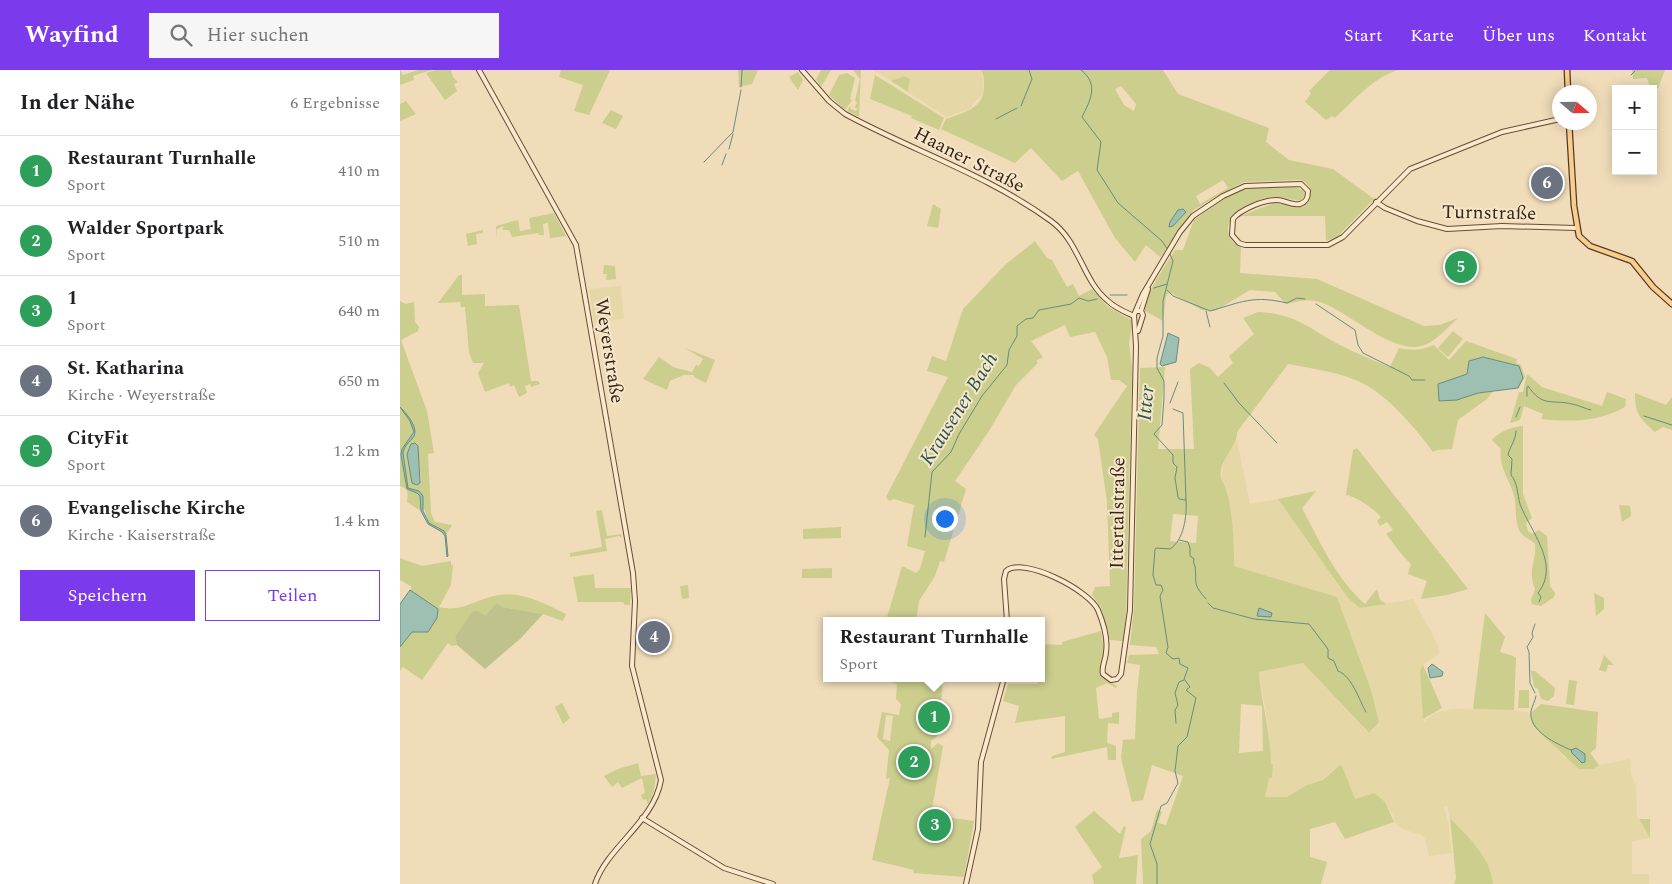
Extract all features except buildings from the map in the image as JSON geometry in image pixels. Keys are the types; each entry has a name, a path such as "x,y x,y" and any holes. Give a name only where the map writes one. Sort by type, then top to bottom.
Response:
{"main road":[{"name":"Weyerstraße","path":"479,70 567,225 578,250 634,583 631,660 639,698 660,775 656,796 642,818 601,872 595,884"},
{"name":"Haaner Straße","path":"802,70 829,101 845,114 990,182 1051,221 1077,250 1098,291 1116,307 1137,315"},
{"path":"1567,70 1568,85"},
{"path":"1376,202 1405,173 1415,166 1502,132 1552,121"},
{"path":"1570,130 1576,228 1585,244 1635,263 1654,287 1671,304"},
{"name":"Ittertalstraße","path":"1007,617 1004,580 1006,571 1015,567 1030,568 1088,596 1099,612 1105,637 1107,650 1103,674 1110,680 1118,678 1124,665 1130,610 1137,315 1149,284 1193,216 1223,196 1245,186 1299,184 1305,187 1308,195 1306,200 1300,204 1276,200 1238,213 1232,222 1232,235 1239,243 1245,245 1328,245 1344,237 1376,202"},
{"name":"Turnstraße","path":"1376,202 1385,208 1417,221 1446,229 1502,226 1576,228"},
{"path":"966,884 978,829 981,762 1003,682"},
{"path":"642,818 724,868 773,884"}],"shaded area":[{"path":"873,70 981,70 984,92 968,110 946,117 908,92 910,80 904,76 891,81"},
{"path":"1183,209 1186,212 1173,226 1169,227 1178,210"},
{"path":"621,286 624,319 594,323 589,289"},
{"path":"1168,333 1179,338 1176,362 1162,366 1160,364"},
{"path":"1483,357 1519,366 1523,378 1518,388 1478,393 1457,400 1439,401 1438,384 1467,374 1469,361"},
{"path":"400,407 412,422 415,431 403,453 408,488 419,491 423,496 423,511 429,523 444,531 446,535 447,557 445,536 442,532 428,524 421,511 420,496 407,489 401,455 402,449 414,432 410,421"},
{"path":"1237,440 1250,504 1278,499 1348,598 1360,608 1413,599 1438,645 1439,654 1423,665 1420,671 1424,722 1435,713 1452,709 1513,710 1531,713 1532,724 1564,757 1593,769 1599,765 1630,759 1631,774 1636,785 1637,816 1650,838 1632,841 1632,874 1649,874 1649,884 1493,884 1478,848 1450,818 1447,806 1444,807 1452,853 1429,856 1425,839 1421,835 1402,829 1394,822 1393,815 1374,793 1355,799 1342,766 1334,769 1323,780 1307,785 1287,797 1265,797 1269,778 1272,777 1273,764 1271,764 1269,733 1259,672 1303,663 1368,733 1374,730 1371,690 1337,597 1234,566 1232,520 1227,490 1221,480 1224,461"},
{"path":"415,443 418,446 420,483 417,485 412,483 407,454 411,444"},
{"path":"410,590 438,609 437,618 428,632 412,632 400,647 400,604"},
{"path":"1259,608 1272,613 1271,617 1257,616"},
{"path":"1432,664 1443,672 1442,676 1430,678 1428,668"},
{"path":"1576,748 1585,754 1585,762 1582,763 1572,753 1571,750"}],"green space":[{"path":"400,70 403,75 418,70 432,70 413,76 414,80 400,85"},
{"path":"436,70 451,70 453,77 458,82 454,84 457,91 445,100 426,73"},
{"path":"561,70 610,70 589,115 574,111 583,85 559,77"},
{"path":"738,70 758,70 752,84 739,87"},
{"path":"821,70 831,70 821,87 816,79"},
{"path":"853,70 861,70 859,117 847,111 850,106 851,109 856,111 857,109 855,107 857,102 855,101 860,79"},
{"path":"981,70 1163,70 1178,94 1269,128 1266,142 1289,160 1333,169 1374,199 1337,237 1326,241 1325,216 1240,216 1274,203 1303,207 1309,200 1311,193 1308,186 1301,180 1244,182 1194,210 1160,257 1146,245 1135,262 1115,238 1078,171 1062,181 1031,148 1015,163 941,129 946,119 972,108 981,100 984,78","holes":["1121,86 1136,104 1134,111 1124,105 1115,89","1223,180 1228,188 1200,204 1196,196"]},
{"path":"1330,70 1398,70 1380,78 1335,118 1332,116 1326,120 1305,102 1311,94 1309,91"},
{"path":"1632,70 1665,70 1658,89 1657,85 1649,85 1647,78 1633,79"},
{"path":"798,72 803,80 798,90 789,77"},
{"path":"847,73 855,78 850,99 852,100 845,110 829,95 839,75"},
{"path":"875,75 944,118 939,130 911,118 912,116 870,99"},
{"path":"904,76 910,79 908,92 891,81"},
{"path":"406,101 416,114 400,121 400,104"},
{"path":"611,110 623,116 616,129 602,123"},
{"path":"1292,186 1303,190 1305,194 1302,200 1279,197 1263,199 1247,206 1233,216 1228,230 1230,239 1241,247 1240,273 1317,279 1424,326 1440,325 1458,318 1433,341 1416,347 1402,345 1386,339 1341,312 1316,301 1286,304 1275,292 1250,290 1215,311 1202,310 1169,292 1166,297 1163,321 1145,311 1145,305 1156,280 1175,250 1183,250 1194,220 1231,194 1253,187"},
{"path":"933,204 941,209 938,228 927,226"},
{"path":"554,213 566,236 550,238 548,223 543,224 544,235 539,235 538,233 512,237 509,230 502,230 504,226 497,229 497,240 496,226 518,220 520,231 531,229 529,218"},
{"path":"483,230 483,233 476,234 477,244 468,246 466,234"},
{"path":"1035,241 1047,258 1052,260 1067,287 1073,284 1079,296 1092,289 1107,306 1133,321 1129,342 1132,369 1126,614 1123,641 1110,640 1101,607 1092,595 1095,587 1110,586 1107,502 1098,439 1094,435 1127,386 1119,380 1111,380 1107,357 1095,332 1070,337 1065,325 1031,341 1043,357 1036,361 1038,363 1016,385 989,431 955,481 966,489 944,562 940,561 935,576 919,601 917,617 887,617 902,566 916,573 920,569 925,551 907,546 914,505 894,499 889,501 886,497 948,377 927,371 932,356 946,361 963,309 1005,265"},
{"path":"604,265 615,266 616,279 606,280 607,274 603,274"},
{"path":"459,275 462,275 462,295 485,294 485,306 519,305 531,381 538,381 540,384 531,387 530,384 525,386 527,393 519,397 514,385 510,387 509,383 485,392 478,373 484,363 473,363 469,352 465,307 461,307 460,302 438,303"},
{"path":"400,301 406,304 414,302 415,322 419,327 418,331 401,340 427,411 434,453 428,454 431,513 435,522 452,525 446,535 444,531 429,523 422,502 420,502 421,511 407,502 407,492 405,488 400,486","holes":["407,454 419,461 421,480 413,484"]},
{"path":"1258,312 1282,315 1302,323 1340,345 1390,367 1399,348 1417,350 1434,345 1449,360 1466,341 1517,359 1516,363 1521,365 1525,377 1518,388 1493,391 1487,399 1458,420 1452,449 1433,452 1394,406 1366,385 1338,374 1288,364 1237,432 1234,444 1222,466 1221,478 1226,489 1232,517 1234,566 1337,597 1371,690 1379,722 1369,733 1303,663 1259,672 1271,764 1273,764 1272,778 1269,778 1265,797 1287,797 1307,785 1323,780 1340,765 1355,799 1374,793 1385,802 1394,822 1345,839 1335,822 1310,829 1310,857 1327,862 1321,884 1143,884 1141,839 1151,831 1157,810 1162,812 1158,823 1166,825 1183,776 1152,765 1143,800 1132,802 1121,758 1123,740 1135,739 1140,665 1127,663 1129,655 1159,654 1156,647 1130,645 1134,608 1140,368 1165,367 1158,449 1194,449 1190,369 1199,363 1210,368 1218,377 1233,363 1229,356 1254,334 1243,318","holes":["1173,514 1198,516 1196,543 1170,541","1241,704 1262,706 1263,751 1239,753"]},
{"path":"1453,331 1463,339 1448,357 1438,348"},
{"path":"685,348 715,360 706,383 694,377 694,375 684,375 670,381 667,390 643,379 659,357 673,367 692,372 703,359"},
{"path":"1527,374 1542,387 1602,406 1607,392 1626,399 1625,407 1605,416 1584,420 1563,420 1541,419 1543,414 1524,406 1520,420 1510,423 1519,392 1523,392"},
{"path":"1635,393 1666,405 1672,397 1672,430 1663,427 1655,432 1639,416"},
{"path":"1523,426 1523,494 1532,518 1526,523 1528,531 1532,534 1539,530 1547,536 1550,586 1555,593 1554,597 1541,606 1532,604 1531,600 1535,589 1532,570 1535,544 1523,535 1518,527 1515,500 1503,469 1501,449 1492,440 1506,430"},
{"path":"1357,448 1468,589 1421,599 1427,581 1408,574 1411,564 1386,534 1393,530 1387,522 1380,526 1377,521 1381,517 1360,500 1346,495 1353,450"},
{"path":"1316,491 1302,508 1337,572 1365,604 1377,589 1380,600 1386,604 1360,608 1348,598 1278,499"},
{"path":"1619,505 1630,506 1631,516 1622,522"},
{"path":"602,510 607,536 621,534 622,538 619,536 605,539 607,551 570,557 570,553 602,547 596,511"},
{"path":"841,527 841,538 803,539 803,529"},
{"path":"400,558 422,566 451,561 451,565 453,565 451,585 439,607 463,607 491,597 508,594 534,599 566,614 563,621 543,614 502,607 455,637 457,645 452,646 448,643 422,680 403,667 400,671 400,647 412,632 428,632 438,609 410,590 412,587 400,580"},
{"path":"832,568 832,578 802,578 802,569"},
{"path":"594,574 595,588 631,588 630,605 625,605 623,602 578,602 573,577"},
{"path":"688,585 689,598 682,599 680,586"},
{"path":"1594,593 1604,598 1604,609 1596,616"},
{"path":"497,603 502,607 543,614 520,639 485,669 457,645 455,637 472,612 478,611 485,616"},
{"path":"1485,613 1505,637 1500,652 1516,657 1514,710 1473,709"},
{"path":"1101,631 1104,651 1100,671 1101,677 1117,686 1116,688 1107,683 1096,688 1099,719 1112,717 1112,713 1119,712 1119,724 1108,723 1107,743 1116,746 1116,760 1108,760 1107,747 1051,759 1052,756 1065,752 1065,716 1015,723 1019,706 1003,701 1008,684 1038,684 1038,682 1045,682 1045,644 1062,645 1062,642"},
{"path":"1604,655 1614,665 1608,665 1606,672 1599,670"},
{"path":"1423,665 1442,708 1423,719 1420,671"},
{"path":"1531,671 1535,671 1555,688 1554,696 1548,701 1541,699 1538,689 1534,687"},
{"path":"1569,680 1577,681 1574,705 1566,704"},
{"path":"890,682 943,682 938,735 931,741 931,749 938,743 943,746 931,815 974,821 964,877 913,873 914,870 872,860 890,778 886,779 889,750 877,737 882,712 899,715 901,704 896,699 897,684","holes":["886,715 893,716 890,741 883,739"]},
{"path":"1519,690 1529,690 1529,708 1518,708"},
{"path":"562,703 570,718 563,724 555,707"},
{"path":"1541,704 1598,712 1596,748 1590,753 1599,765 1593,769 1579,769 1540,733 1532,724 1531,713"},
{"path":"638,763 641,776 656,774 654,791 648,804 641,795 645,793 642,778 622,788 618,782 612,787 604,776 618,769"},
{"path":"1094,811 1120,834 1124,826 1126,827 1119,858 1138,855 1136,884 1094,884 1092,875 1102,867 1075,827"},
{"path":"1450,818 1483,856 1488,865 1493,884 1454,884 1456,878"},
{"path":"1639,819 1650,819 1650,838"}],"waterway":[{"path":"741,87 742,70"},
{"path":"1021,106 1032,79 1029,70"},
{"name":"Itter","path":"1081,70 1087,75 1092,86 1092,92 1082,117 1101,142 1097,170 1118,203 1162,241 1168,250"},
{"path":"1631,75 1635,71"},
{"path":"704,162 733,132 741,90"},
{"path":"996,119 1017,108"},
{"path":"729,149 733,134"},
{"path":"722,165 726,154"},
{"name":"Itter","path":"1157,884 1157,864 1150,844 1161,806 1167,803 1178,783 1175,771 1178,746 1187,737 1196,698 1186,690 1190,687 1184,679 1188,668 1180,664 1179,658 1173,659 1166,653 1168,647 1160,596 1163,590 1161,585 1156,585 1153,575 1155,549 1170,549 1175,545 1184,527 1186,513 1186,500 1179,499 1178,497 1175,478 1177,467 1173,463 1173,455 1154,434 1162,425 1164,381 1157,368 1157,358 1163,336 1163,301 1173,261 1170,254"},
{"name":"Krausener Bach","path":"1154,288 1167,284"},
{"path":"1167,290 1173,296 1210,311 1239,302 1265,300 1287,303 1297,298 1305,299"},
{"name":"Krausener Bach","path":"1110,295 1127,295"},
{"name":"Krausener Bach","path":"925,537 932,472 951,452 959,434 982,396 1007,365 1009,350 1017,336 1017,326 1026,319 1033,318 1039,310 1071,304 1079,298 1088,301 1097,299"},
{"path":"1316,304 1355,330 1358,345 1363,353 1409,376 1412,380 1425,380"},
{"path":"1206,311 1210,327"},
{"path":"1170,403 1178,382"},
{"path":"1224,383 1239,403 1277,443"},
{"path":"1528,386 1533,393 1543,400 1575,405 1591,410"},
{"path":"1527,387 1527,396"},
{"path":"1516,417 1520,407"},
{"path":"1173,409 1183,413 1186,500"},
{"path":"1644,416 1672,425"},
{"path":"1516,431 1508,455 1512,459 1511,475 1516,485 1520,504 1545,559 1546,571 1544,582 1538,593 1541,597 1539,602"},
{"path":"1179,540 1188,542 1190,556 1194,559 1197,586 1206,599"},
{"path":"1208,603 1213,608 1254,619 1309,624 1328,649 1328,658 1334,661 1338,671 1347,678 1355,689 1366,712"},
{"path":"1535,624 1532,633 1533,637 1527,647 1529,652 1530,683 1535,693"},
{"path":"1176,723 1175,710 1178,705 1175,693 1179,682 1184,680"},
{"path":"1536,696 1531,711 1534,725 1545,736 1571,750"}],"place":[{"name":"Evangelische Kirche","path":"1547,183"},
{"name":"CityFit","path":"1461,267"},
{"name":"St. Katharina","path":"654,637"},
{"name":"Restaurant Turnhalle","path":"934,717"},
{"name":"Walder Sportpark","path":"914,762"},
{"name":"1","path":"935,825"}]}
